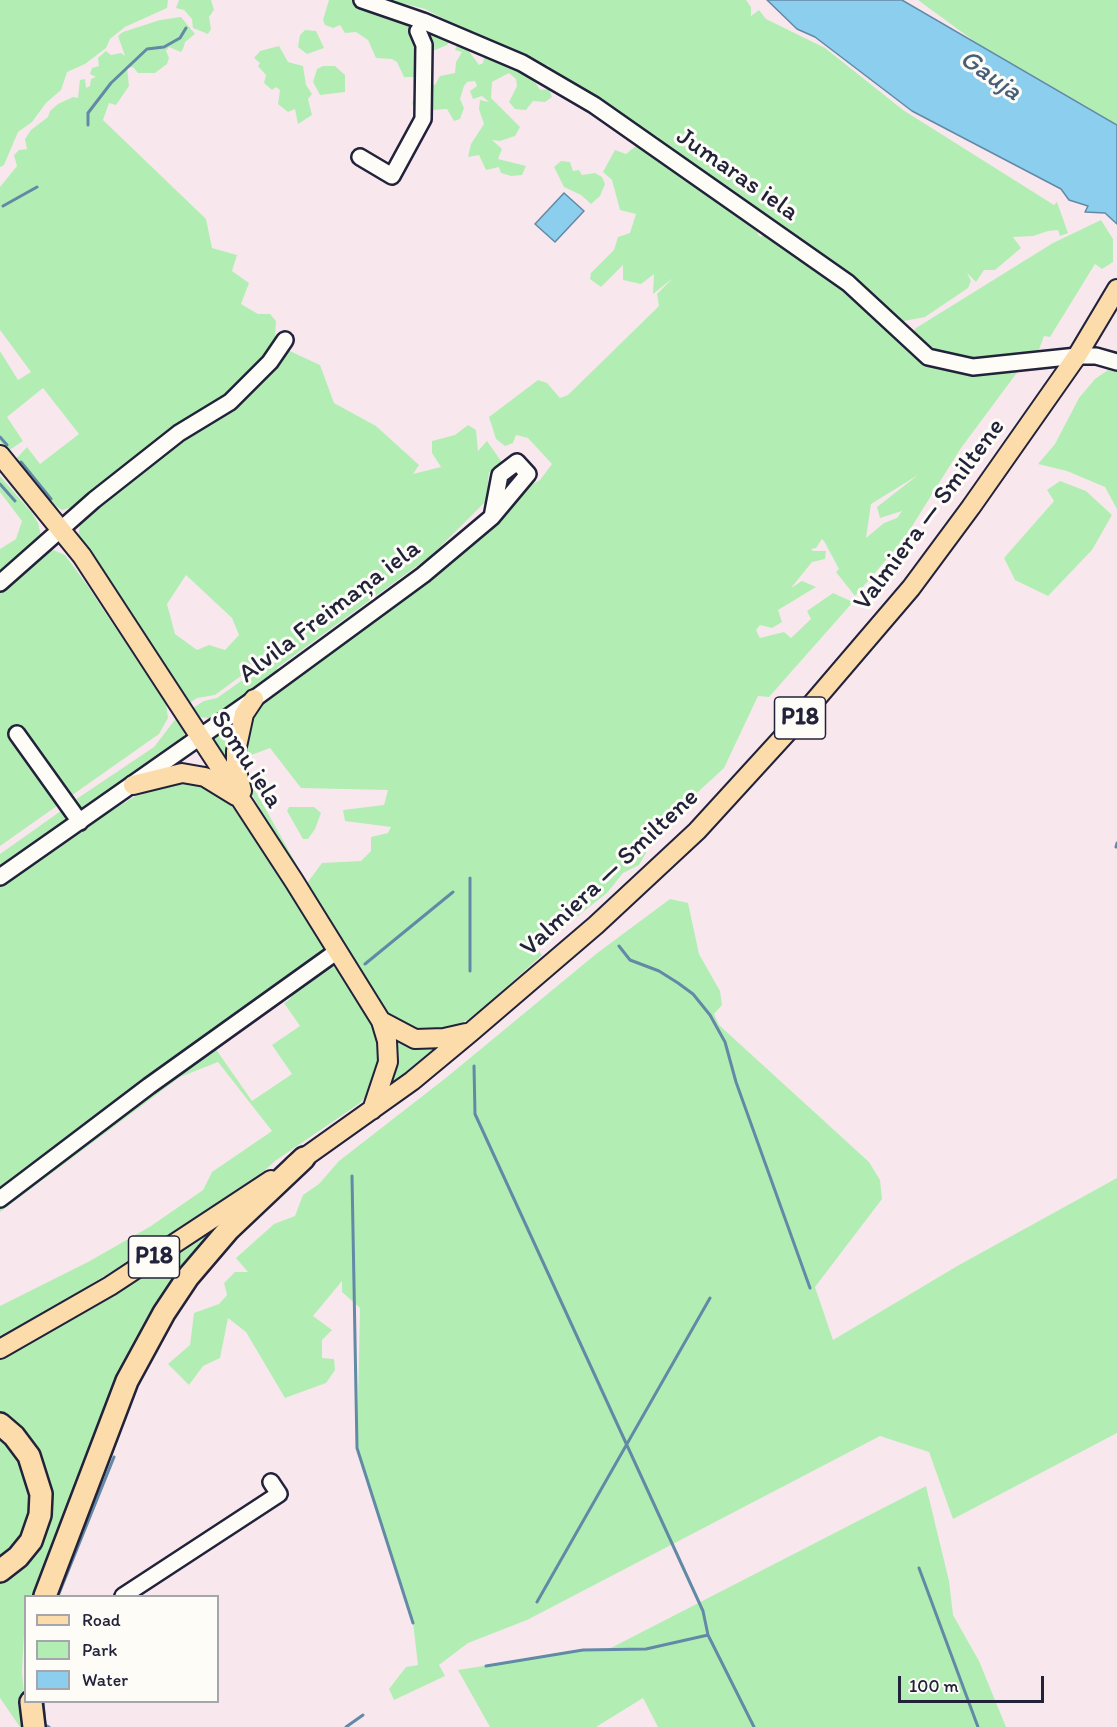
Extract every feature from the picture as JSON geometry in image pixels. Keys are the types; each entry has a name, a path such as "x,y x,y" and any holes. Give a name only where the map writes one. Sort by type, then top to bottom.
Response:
{"highway":[{"path":"45,1595 127,1381 164,1313 188,1277 229,1229 304,1158"},
{"path":"0,1424 14,1436 29,1456 41,1494 40,1515 30,1541 18,1557 0,1571"},
{"path":"31,1703 34,1727"}],"main road":[{"name":"Valmiera — Smiltene","path":"0,1349 110,1286 304,1158 372,1110 471,1032 647,879 697,831 793,726 911,588 1077,356 1117,290"},
{"name":"Somu iela","path":"0,455 82,556 241,798 381,1021"},
{"path":"254,699 244,714 239,732 236,767 240,786 258,826"},
{"path":"133,785 182,773 205,777 241,798"},
{"path":"381,1021 415,1039 444,1038 471,1032"},
{"path":"372,1110 388,1062 387,1041 381,1021"}],"street":[{"name":"Jumaras iela","path":"362,0 423,21 522,63 594,105 848,283 928,357 974,367 1077,356 1096,356 1117,362"},
{"path":"360,157 392,176 423,119 424,45 418,31"},
{"path":"0,583 94,500 179,433 230,402 270,362 285,340"},
{"name":"Alvila Freimaņa iela","path":"0,877 254,699 423,575 492,517 528,474"},
{"path":"16,734 80,822"},
{"path":"0,1199 149,1086 336,952"},
{"path":"125,1595 279,1494 271,1482"}],"green space":[{"path":"0,0 168,0 167,8 125,27 110,39 106,48 85,64 67,72 61,90 46,103 32,122 18,132 4,165 0,167"},
{"path":"179,0 211,0 214,10 209,17 211,29 208,34 193,28 192,19 184,10 176,8"},
{"path":"329,0 360,0 454,37 447,45 435,50 425,50 422,73 415,77 404,77 397,62 392,59 376,58 368,40 356,32 345,33 340,25 333,28 325,25 323,20"},
{"path":"389,0 746,0 751,7 751,16 759,10 766,19 825,48 903,110 1054,205 1057,202 1068,233 1060,236 1058,230 1033,236 1013,237 1021,248 995,270 984,270 976,282 967,273 971,281 968,288 925,317 899,322 875,295 858,285 842,272 841,268 830,266 678,155 655,144 658,135 652,141 646,132 625,118 619,119 554,76 548,65 537,69 425,9"},
{"path":"918,0 1117,0 1117,129 978,44"},
{"path":"181,17 195,34 185,42 181,52 169,47 166,51 169,58 167,64 155,73 138,73 133,67 127,68 129,86 116,105 109,103 103,120 206,219 212,248 237,255 232,271 249,283 241,304 258,314 270,314 276,321 275,336 279,346 320,365 334,403 376,426 419,465 413,474 441,467 432,453 432,441 455,435 468,425 476,430 478,451 487,441 501,461 499,470 489,472 487,500 432,555 277,668 279,673 216,719 200,717 191,709 204,701 217,698 261,667 253,667 215,695 197,698 188,704 78,537 81,519 117,487 109,477 73,507 62,510 48,501 15,460 27,447 40,464 79,434 43,388 7,417 23,441 8,451 0,442 0,351 18,380 31,372 0,330 0,187 17,166 14,155 19,150 27,149 25,139 31,130 48,117 50,111 58,104 73,97 78,98 80,80 85,79 86,88 90,86 91,79 96,77 90,74 92,68 99,66 98,58 106,51 111,55 121,53 125,56 118,36 123,32 160,20","holes":["186,575 232,618 239,635 225,650 209,645 197,650 175,634 167,604"]},
{"path":"305,30 316,31 324,48 307,54 298,47 300,35"},
{"path":"459,40 474,46 468,50 479,65 483,63 485,53 527,69 540,90 549,89 552,97 545,102 533,101 526,110 515,109 509,102 517,86 516,79 509,73 492,82 491,98 520,127 515,136 500,141 492,140 502,149 498,159 526,166 522,175 511,176 501,173 499,167 486,170 479,155 468,157 471,144 484,124 479,109 480,100 489,102 482,96 473,99 470,91 477,86 475,81 467,82 464,86 460,99 464,108 460,119 454,121 447,109 418,111 412,104 415,92 421,91 428,82 435,85 440,76 455,73 456,62 462,52 455,50"},
{"path":"279,46 288,62 303,66 306,85 312,94 308,99 312,115 298,124 295,109 288,112 278,104 280,90 276,87 272,90 264,83 266,75 258,66 260,63 254,58 260,51"},
{"path":"323,66 335,66 345,75 345,92 320,95 313,82 317,69"},
{"path":"642,141 747,216 757,228 758,235 761,237 767,231 839,275 918,354 973,371 1019,370 961,448 904,539 855,596 836,572 839,569 824,541 822,539 816,548 811,549 826,551 825,559 812,562 791,588 802,581 816,587 778,610 782,622 772,628 760,625 756,630 760,638 784,632 791,638 811,619 807,611 833,593 853,602 769,697 758,696 724,768 663,824 639,865 623,873 607,893 537,948 542,955 472,1018 441,1032 415,1031 400,1024 382,1007 305,886 322,863 361,861 371,851 371,837 388,833 391,827 345,821 343,810 384,805 388,790 301,788 270,748 246,757 243,753 250,713 522,490 540,480 552,464 528,438 516,435 513,443 505,446 496,439 489,417 538,380 547,383 560,398 568,395 659,306 657,294 673,278 653,294 654,274 641,284 623,280 623,265 601,287 590,279 591,273 614,250 618,237 630,233 636,214 620,210 612,180 603,172 615,150 626,154","holes":["918,475 877,507 880,518 902,511 897,518 884,523 866,538 871,504"]},
{"path":"561,161 570,162 573,171 579,170 582,175 595,173 602,177 605,184 600,196 591,204 581,195 564,187 554,167"},
{"path":"1101,220 1113,239 1113,262 1102,269 1095,264 1050,337 1044,336 1037,355 964,363 937,356 911,335 916,328 1053,243"},
{"path":"1108,370 1117,372 1117,509 1105,487 1067,471 1038,464 1055,444 1079,398 1095,379"},
{"path":"0,476 32,513 38,523 41,536 0,574 0,549 16,539 22,521 0,492"},
{"path":"1060,481 1086,491 1112,515 1092,550 1048,596 1015,580 1004,558 1054,501 1047,490"},
{"path":"51,549 65,555 87,585 166,704 168,718 159,734 0,846 0,593"},
{"path":"177,717 185,731 183,740 83,810 77,810 72,802 154,747"},
{"path":"235,723 230,766 211,740"},
{"path":"242,767 298,867 294,868 291,864 250,791"},
{"path":"165,778 212,785 226,797 327,949 325,955 213,1045 252,1101 292,1074 272,1045 300,1026 284,1003 289,1000 305,978 332,962 339,967 381,1036 380,1067 374,1088 360,1103 275,1161 237,1196 0,1339 0,1306 88,1262 151,1226 203,1190 212,1172 272,1131 218,1062 180,1077 0,1212 0,884 50,848"},
{"path":"289,807 314,807 321,813 308,839 303,839 287,811"},
{"path":"65,808 67,821 0,868 0,854"},
{"path":"670,899 688,903 699,954 720,991 722,1005 714,1014 719,1025 869,1162 880,1180 882,1199 815,1287 833,1340 959,1265 1117,1178 1117,1433 953,1519 929,1452 880,1436 527,1620 468,1643 439,1665 445,1676 394,1700 389,1689 406,1667 418,1665 413,1623 357,1448 360,1308 342,1292 342,1281 313,1316 332,1330 322,1340 322,1358 334,1359 335,1370 326,1383 285,1398 246,1332 228,1318 220,1358 203,1366 189,1385 168,1364 190,1345 194,1313 219,1304 227,1295 224,1283 235,1272 248,1272 236,1258 274,1224 295,1216 303,1195 319,1184 339,1161 447,1077 596,954"},
{"path":"394,1040 438,1045 439,1048 395,1085 390,1081"},
{"path":"228,1220 184,1268 37,1595 24,1595 22,1672 27,1727 20,1727 0,1698 0,1579 48,1511 0,1415 0,1359 93,1308"},
{"path":"0,1433 22,1460 34,1491 31,1521 11,1554 0,1562"},
{"path":"926,1486 949,1581 953,1615 979,1661 1006,1727 658,1727 643,1698 596,1727 490,1727 458,1670 583,1650 605,1651"}],"water":[{"name":"Gauja","path":"767,0 902,0 1117,125 1117,224 1105,213 1085,212 1088,206 1069,200 1061,189 912,111 815,37 797,29"},
{"path":"564,193 584,211 555,242 535,224"}],"waterway":[{"path":"88,125 88,113 111,83 147,49 164,47 180,38 186,28"},
{"path":"3,206 37,187"},
{"path":"0,437 7,445"},
{"path":"21,462 51,499"},
{"path":"0,484 15,501"},
{"path":"1116,847 1117,843"},
{"path":"470,878 470,971"},
{"path":"365,964 453,892"},
{"path":"619,946 630,960 659,971 693,994 710,1015 725,1042 736,1082 810,1288"},
{"path":"474,1066 475,1114 703,1611 708,1635"},
{"path":"352,1176 357,1448 413,1623"},
{"path":"537,1602 710,1298"},
{"path":"58,1595 114,1457"},
{"path":"919,1568 978,1727"},
{"path":"486,1666 583,1650 646,1649 708,1635 754,1727"},
{"path":"43,1703 45,1725 49,1727"},
{"path":"346,1727 363,1715"}]}
